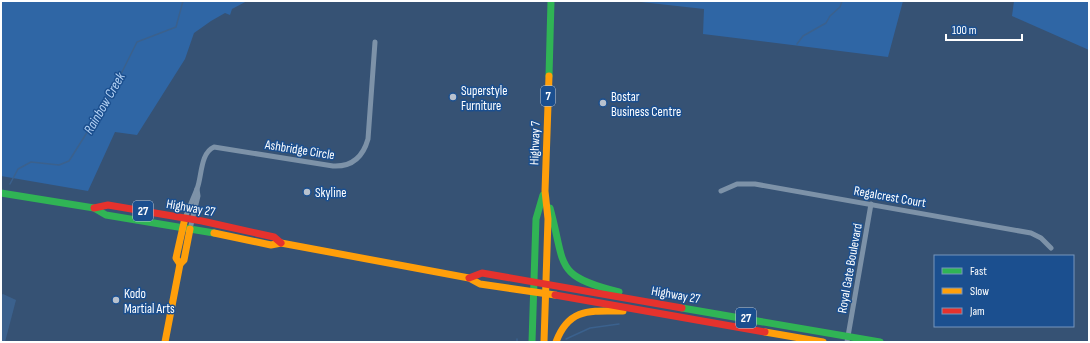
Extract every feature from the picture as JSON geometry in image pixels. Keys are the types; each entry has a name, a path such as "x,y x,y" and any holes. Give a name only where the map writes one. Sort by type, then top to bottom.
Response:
{"main road":[{"name":"Highway 7","path":"544,342 544,293 548,219 545,191 551,1"},
{"name":"Highway 7","path":"532,342 536,219 545,191"},
{"path":"545,191 557,232 560,260 574,277 583,283 644,301"},
{"name":"Highway 27","path":"1,193 94,208 106,215 186,228 271,245 280,243 469,278 480,284 544,293 823,342"},
{"name":"Highway 27","path":"94,208 108,205 189,218 274,237 280,243"},
{"path":"165,342 180,264 176,258 189,218"},
{"name":"Highway 27","path":"469,278 482,273 644,301 847,339 880,342"},
{"path":"556,342 563,325 580,312 643,311"}],"street":[{"name":"Ashbridge Circle","path":"189,218 198,196 197,189 206,154 214,147 333,166 342,166 357,160 365,150 368,139 375,42"},
{"name":"Regalcrest Court","path":"721,191 737,184 755,184 871,204 1036,235 1051,248"},
{"name":"Royal Gate Boulevard","path":"847,339 871,204"}],"shaded area":[{"path":"1,1 247,1 232,9 230,15 225,13 194,33 185,59 137,135 115,132 88,191 1,176"},
{"path":"632,1 903,1 888,57 703,34 704,9"},
{"path":"1014,1 1089,1 1089,50 1012,16"},
{"path":"3,294 16,300 5,342 1,342 1,295"}],"waterway":[{"name":"Rainbow Creek","path":"10,184 18,169 31,162 59,165 69,161 110,96 137,42 176,27 183,1"},
{"path":"797,44 803,36 826,23 830,16 840,7 842,1"},
{"path":"566,339 590,328 619,324"}],"traffic: fast":[{"path":"549,76 551,1"},
{"path":"1,193 94,208 106,215 214,233"},
{"path":"532,342 536,219 543,195"},
{"path":"550,208 561,256 572,274 598,286 619,292"},
{"path":"682,308 880,342"}],"traffic: slow":[{"path":"544,342 548,219 545,191 549,76"},
{"path":"180,264 176,258 185,218"},
{"path":"165,342 180,264 184,260 190,229"},
{"path":"214,233 271,245 281,243 469,278 480,284 555,295"},
{"path":"556,342 567,322 582,313 623,311"},
{"path":"765,332 823,342"}],"traffic: jam":[{"path":"94,208 108,205 202,221 274,237 281,243"},
{"path":"469,278 482,273 682,308"},
{"path":"555,295 765,332"}],"place":[{"name":"Superstyle Furniture","path":"453,97"},
{"name":"Bostar Business Centre","path":"603,103"},
{"name":"Skyline","path":"307,192"},
{"name":"Kodo Martial Arts","path":"116,300"}]}
